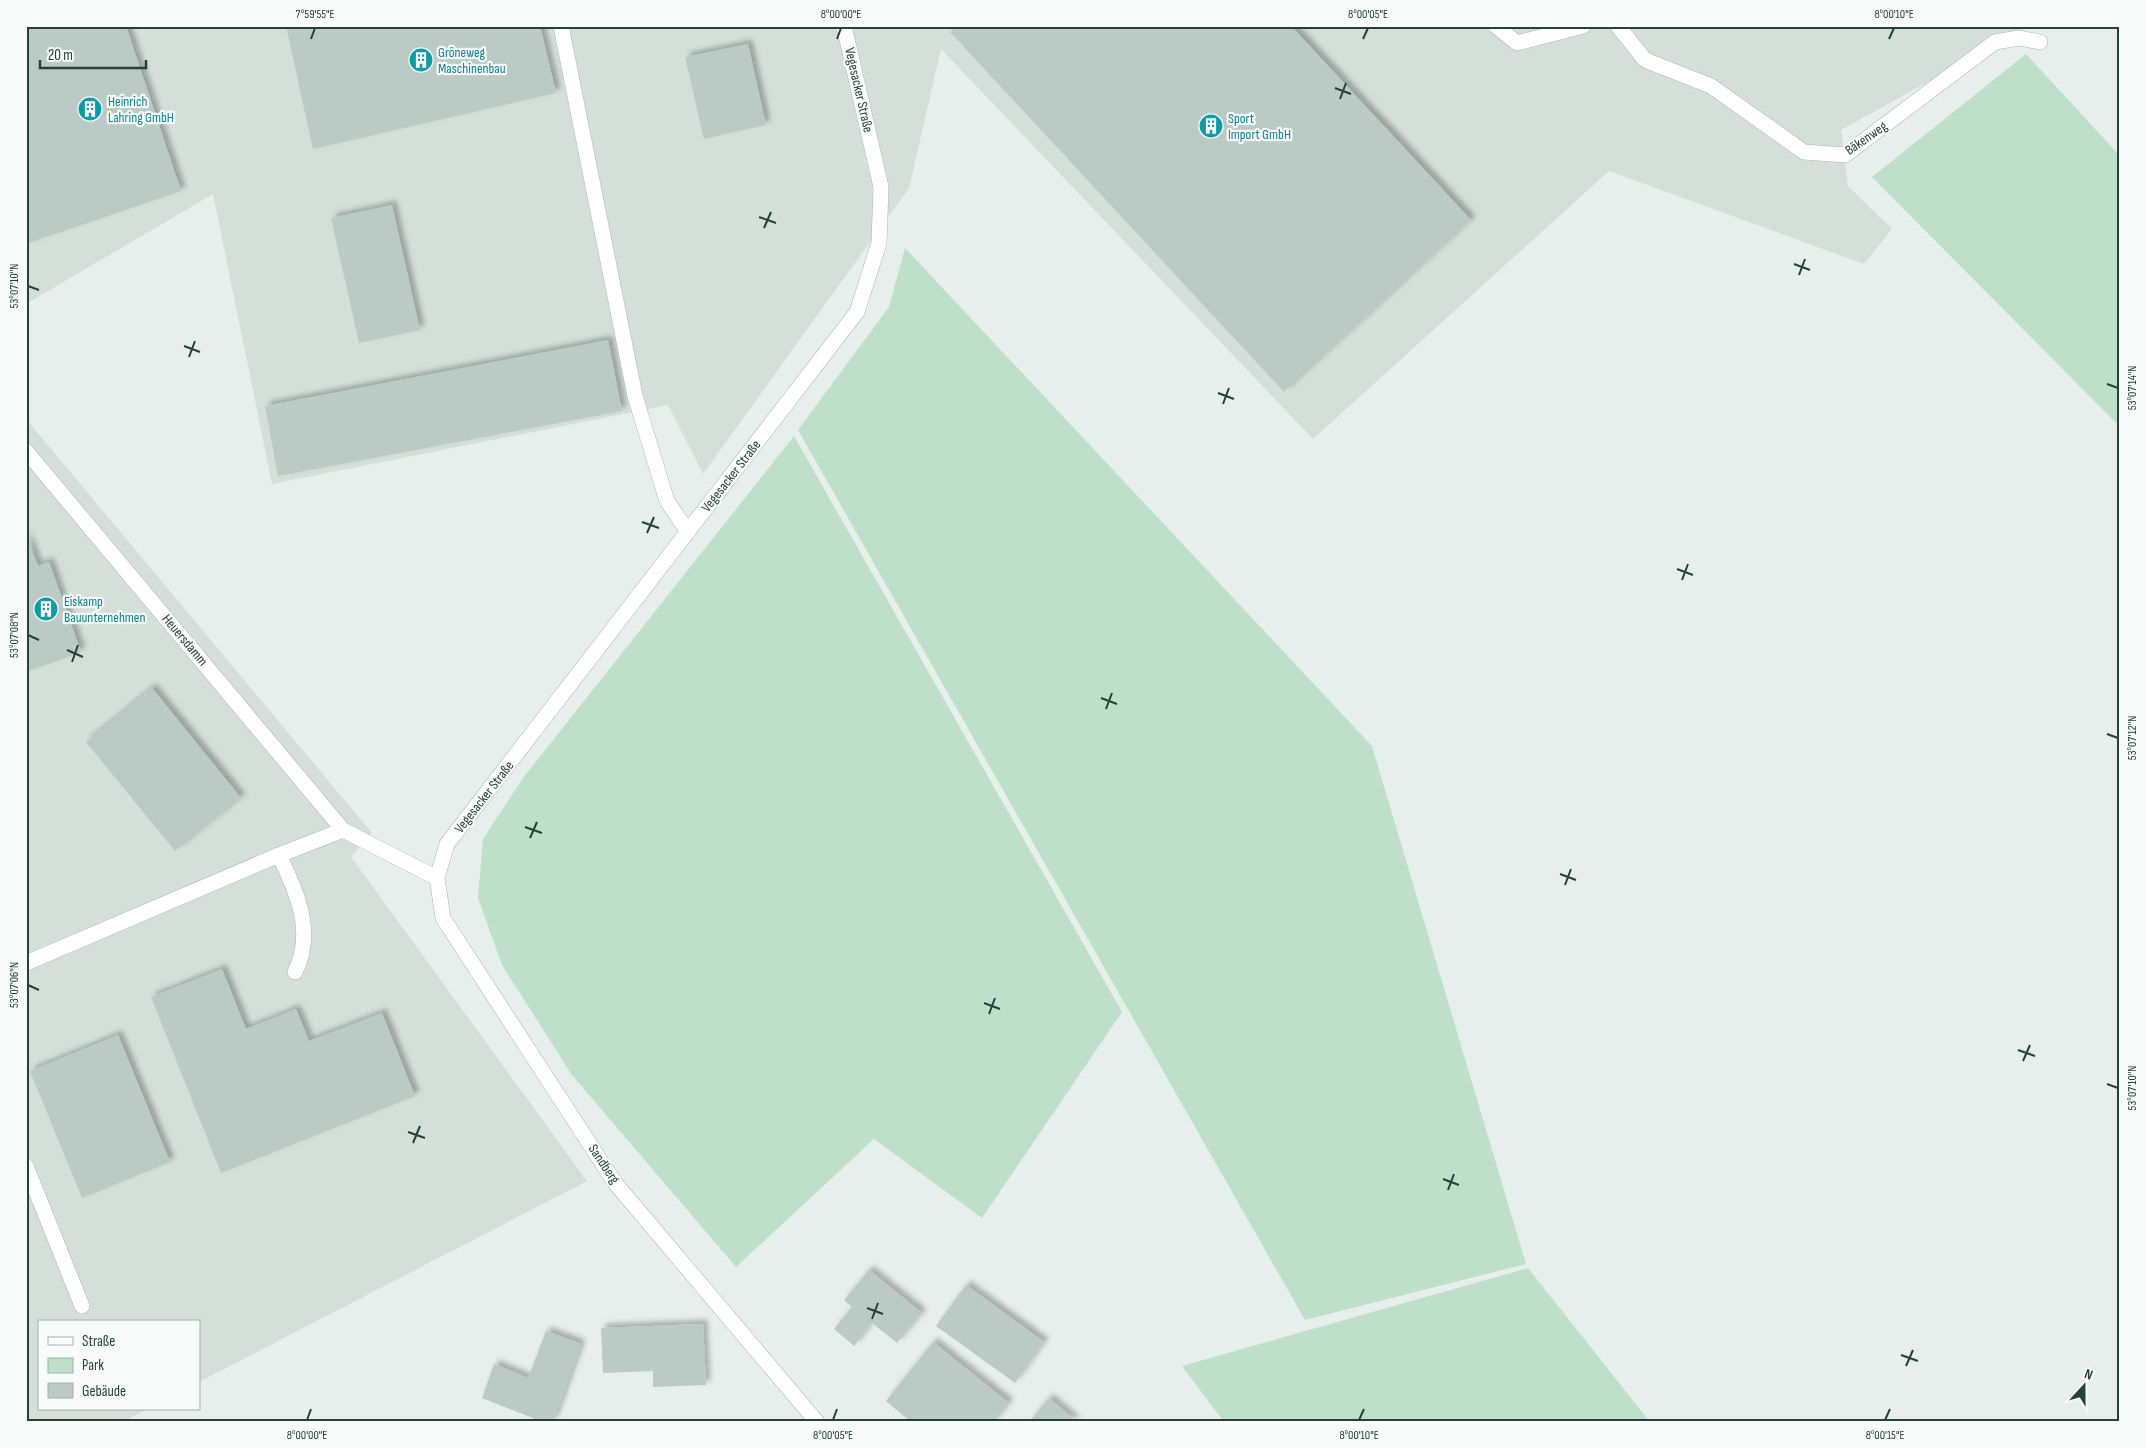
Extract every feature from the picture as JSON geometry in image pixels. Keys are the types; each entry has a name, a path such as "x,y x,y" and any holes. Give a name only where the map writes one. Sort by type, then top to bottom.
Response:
{"street":[{"path":"562,26 635,396 667,501 688,532"},
{"name":"Vegesacker Straße","path":"437,878 447,844 858,312 879,243 881,187 844,26"},
{"path":"1496,26 1517,43 1583,26"},
{"name":"Bäkenweg","path":"1618,26 1645,60 1711,86 1804,152 1844,155 1995,42 2019,38 2040,42"},
{"name":"Heuersdamm","path":"26,451 343,830 437,878"},
{"path":"26,963 279,855 343,830"},
{"path":"279,855 292,880 304,918 303,955 295,972"},
{"name":"Sandberg","path":"437,878 443,918 615,1183 818,1422"},
{"path":"26,1166 82,1306"}],"shaded area":[{"path":"26,26 2029,26 1841,130 1848,186 1892,229 1864,264 1609,171 1313,439 941,49 909,188 703,474 668,405 272,484 213,194 26,304"},
{"path":"26,419 372,833 351,857 587,1181 200,1381 200,1320 38,1320 38,1410 145,1410 123,1422 26,1422"}],"green space":[{"path":"2026,54 2120,156 2120,421 2117,424 1872,177"},
{"path":"905,248 1372,746 1526,1264 1305,1320 798,430 889,307"},
{"path":"794,436 1122,1012 982,1218 874,1139 736,1267 572,1075 502,965 478,898 483,839 523,778"},
{"path":"1528,1268 1650,1422 1224,1422 1182,1366"}],"building":[{"name":"Heinrich Lahring GmbH","path":"26,26 126,26 181,191 26,244"},
{"name":"Gröneweg Maschinenbau","path":"286,26 540,26 556,93 313,149"},
{"name":"Sport Import GmbH","path":"957,26 1291,26 1471,220 1284,392 950,32"},
{"path":"748,44 766,125 704,139 685,57"},
{"path":"392,205 420,330 359,343 331,218"},
{"path":"608,340 622,411 278,476 265,406"},
{"name":"Eiskamp Bauunternehmen","path":"26,535 38,566 49,562 81,652 26,672"},
{"path":"152,688 241,798 175,851 86,742"},
{"path":"222,969 246,1029 296,1009 309,1041 382,1013 415,1096 221,1173 151,997"},
{"path":"118,1035 170,1162 82,1198 30,1071"},
{"path":"869,1270 922,1313 897,1343 872,1323 854,1346 834,1329 852,1307 844,1300"},
{"path":"966,1285 1044,1342 1015,1383 936,1326"},
{"path":"703,1324 706,1385 653,1387 653,1371 603,1373 601,1328"},
{"path":"546,1331 581,1344 553,1422 543,1422 482,1398 494,1364 528,1378"},
{"path":"933,1342 1009,1403 994,1422 911,1422 886,1401"},
{"path":"1049,1398 1077,1422 1029,1422"}],"place":[{"name":"Gröneweg Maschinenbau","path":"421,60"},
{"name":"Heinrich Lahring GmbH","path":"90,109"},
{"name":"Sport Import GmbH","path":"1211,126"},
{"name":"Eiskamp Bauunternehmen","path":"46,609"}]}
